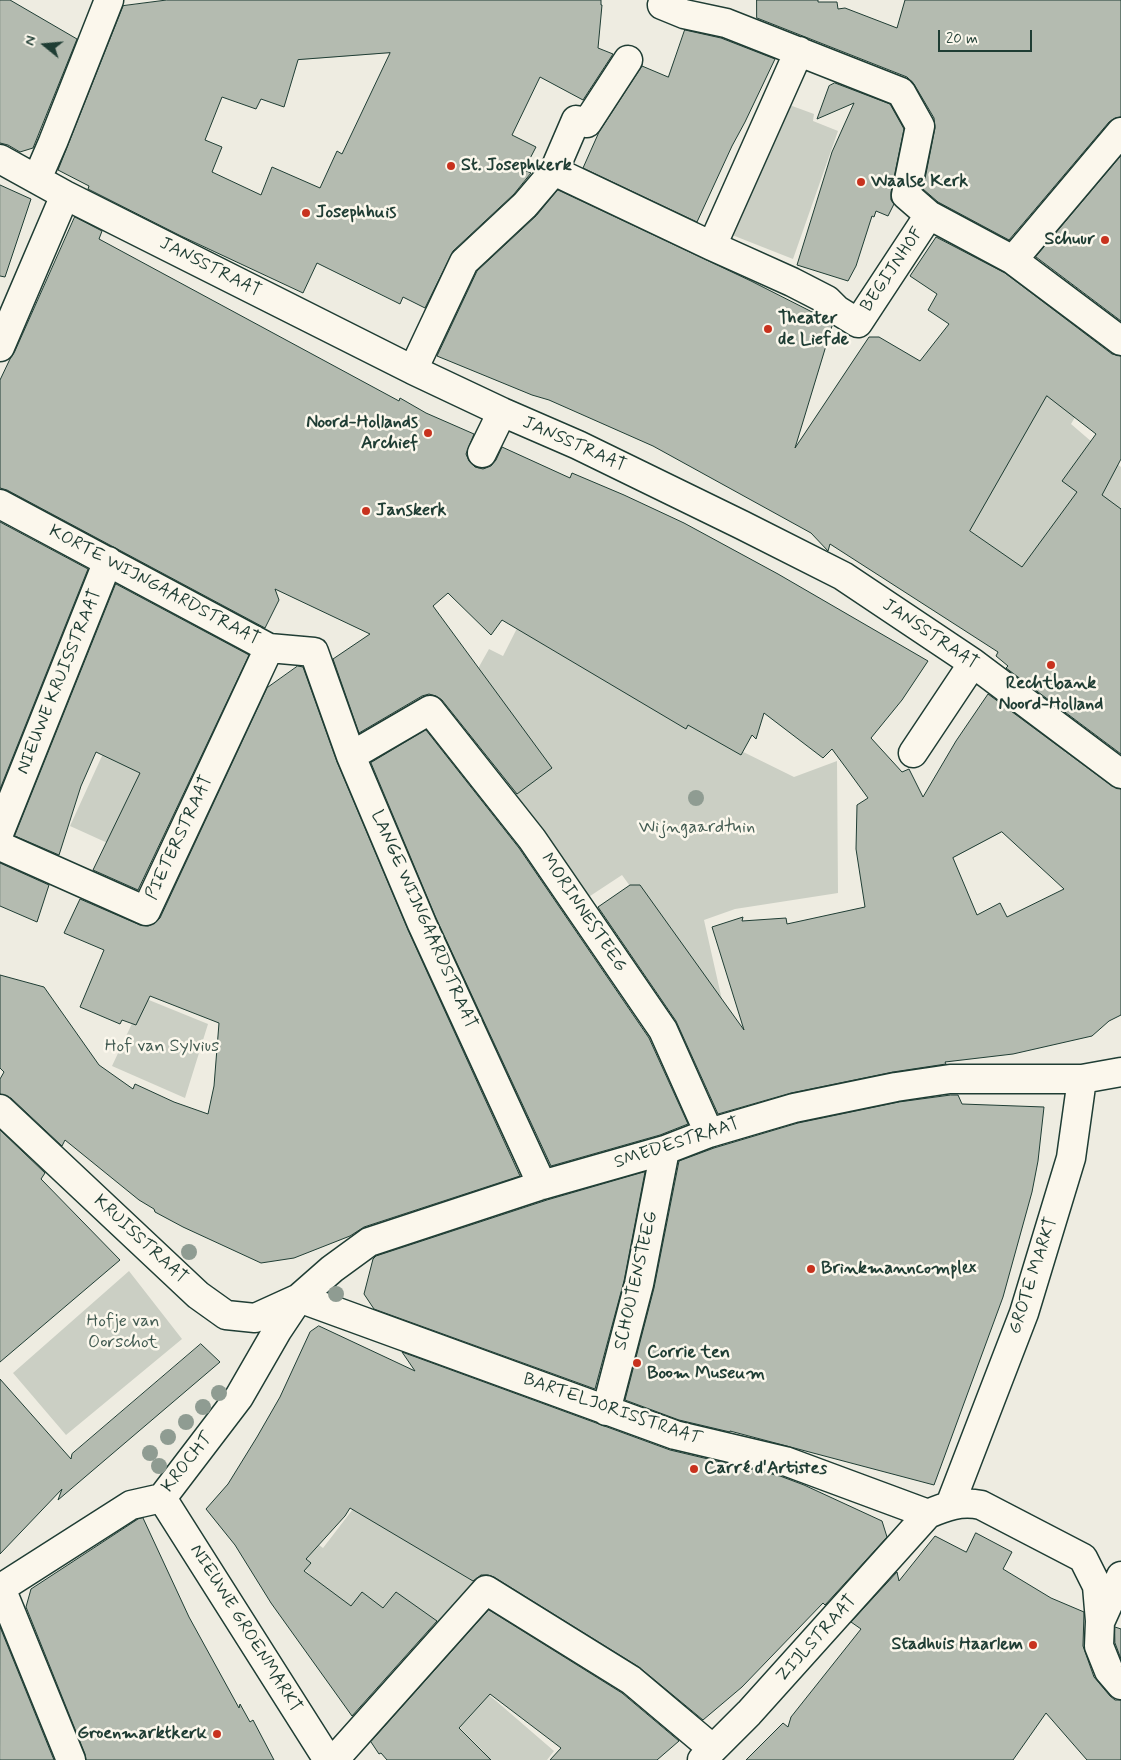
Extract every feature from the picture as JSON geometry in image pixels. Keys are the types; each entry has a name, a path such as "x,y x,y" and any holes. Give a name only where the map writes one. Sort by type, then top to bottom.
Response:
{"street":[{"path":"37,179 109,0"},
{"name":"BEGIJNHOF","path":"554,171 827,300 837,310 858,323 926,221 906,195 920,126 901,92 726,23 684,14 662,5"},
{"path":"712,246 799,51"},
{"path":"413,370 464,262 525,205 554,171 576,120 587,123 628,60"},
{"path":"1013,260 1121,132"},
{"name":"JANSSTRAAT","path":"0,159 65,195 413,370 578,445 843,576 973,663 1121,774"},
{"path":"0,347 65,195"},
{"path":"926,221 1013,260 1121,341"},
{"path":"482,453 502,412"},
{"name":"KORTE WIJNGAARDSTRAAT","path":"0,504 108,560 269,648 314,652"},
{"name":"NIEUWE KRUISSTRAAT","path":"0,831 108,560"},
{"name":"PIETERSTRAAT","path":"0,846 146,911 269,648"},
{"name":"LANGE WIJNGAARDSTRAAT","path":"314,652 351,756 422,924 542,1185"},
{"path":"913,753 973,663"},
{"name":"MORINNESTEEG","path":"351,756 430,710 532,839 663,1030 709,1133"},
{"path":"1082,1079 1121,1072"},
{"name":"SMEDESTRAAT","path":"299,1298 332,1269 369,1242 542,1185 665,1150 709,1133 794,1108 950,1079 1082,1079"},
{"name":"GROTE MARKT","path":"939,1510 1024,1313 1071,1158 1082,1079"},
{"name":"KRUISSTRAAT","path":"0,1109 198,1295 226,1315 255,1318 299,1298"},
{"name":"SCHOUTENSTEEG","path":"606,1410 639,1284 665,1150"},
{"name":"BARTELJORISSTRAAT","path":"299,1298 675,1435 785,1461 939,1510"},
{"name":"KROCHT","path":"0,1588 131,1505 162,1498 239,1397 277,1331 299,1298"},
{"name":"NIEUWE GROENMARKT","path":"162,1498 328,1760"},
{"path":"939,1510 967,1502 981,1504 1083,1558 1097,1586 1100,1621 1099,1646 1109,1671 1121,1685"},
{"name":"ZIJLSTRAAT","path":"707,1755 750,1713 939,1510"},
{"path":"1100,1621 1121,1576"},
{"path":"0,1588 72,1760"},
{"path":"334,1760 486,1590 631,1680 707,1755"}],"green space":[{"path":"784,103 814,114 813,121 838,131 793,259 727,233"},
{"path":"1060,365 1093,387 1071,424 1121,467 1121,582 1021,568 968,529"},
{"name":"Wijngaardtuin","path":"552,559 581,574 544,645 646,704 794,777 837,761 838,893 735,909 704,920 731,1040 671,943 622,875 584,900 459,742 475,728 458,704 489,649 503,656"},
{"path":"185,667 112,845 70,826 107,745"},
{"name":"Hof van Sylvius","path":"144,998 208,1024 185,1098 112,1066"},
{"name":"Hofje van Oorschot","path":"129,1271 182,1339 66,1435 13,1373"},
{"path":"353,1509 482,1583 444,1626 418,1609 372,1631 283,1550 298,1529 323,1548"},
{"path":"488,1694 554,1751 547,1760 476,1760 484,1752 448,1714"}],"building":[{"path":"0,0 10,0 77,39 33,148 20,152 0,143"},
{"path":"167,0 601,0 598,48 613,54 583,100 540,77 512,135 536,147 524,170 531,173 514,194 453,251 425,308 403,297 400,304 317,263 303,293 181,236 88,189 89,186 58,170 123,6","holes":["390,53 342,154 337,151 320,188 272,167 261,195 212,172 222,147 205,140 222,97 256,109 261,99 284,107 298,60"]},
{"path":"757,0 818,0 818,2 837,2 838,9 845,8 897,28 905,0 1121,0 1121,117 1109,122 1009,240 938,202 923,189 935,128 934,118 914,84 907,77 757,18"},
{"path":"685,30 721,38 775,59 697,222 583,168 599,132 642,66 668,77"},
{"name":"Waalse Kerk","path":"835,83 890,104 904,129 891,192 891,200 894,204 888,216 876,211 874,217 872,216 856,266 848,281 797,265 832,152 854,103 817,119 829,86"},
{"path":"1121,156 1121,321 1036,257"},
{"path":"0,185 31,199 5,277 0,276"},
{"path":"558,190 751,281 822,317 832,326 795,448 869,337 879,337 920,361 949,324 928,310 937,294 910,276 936,237 1005,273 1112,354 1121,356 1121,459 1102,495 1121,509 1121,754 1006,668 1008,666 996,656 998,652 830,544 828,551 811,533 653,446 549,400 532,395 437,356 477,271 536,216","holes":["1047,396 1096,434 1062,481 1077,492 1022,567 970,531"]},
{"path":"75,217 102,231 99,239 399,401 400,398 426,413 474,434 466,454 469,461 475,467 483,469 491,466 502,447 570,478 572,473 624,495 684,523 778,574 928,661 902,700 871,738 902,772 909,769 923,797 956,741 988,694 1112,786 1121,789 1121,1015 1109,1021 1092,1036 1013,1054 945,1062 946,1064 893,1072 791,1093 718,1114 676,1021 598,907 630,885 640,885 744,1030 712,927 743,917 742,921 786,918 787,924 865,907 856,849 857,805 868,798 832,749 823,758 764,713 756,739 752,735 741,755 688,725 686,729 502,620 491,635 448,593 433,606 552,768 517,794 442,700 429,694 422,696 359,733 333,659 370,634 275,589 279,600 265,628 7,490 0,488 0,380","holes":["1002,832 1064,889 1007,917 1000,903 977,915 953,858"]},
{"path":"0,522 88,569 0,789"},
{"path":"116,584 249,655 138,890 93,870 140,773 96,752 81,786 59,855 15,836"},
{"path":"298,666 303,667 337,762 408,930 520,1176 364,1227 350,1236 294,1258 261,1263 155,1212 154,1209 139,1200 65,1140 62,1146 11,1098 0,1094 0,1079 4,1072 0,1068 0,975 44,987 99,1065 133,1089 135,1084 174,1102 208,1114 214,1086 219,1023 150,996 136,1025 122,1020 120,1024 80,1007 104,950 64,933 80,899 140,925 148,926 160,918 267,688"},
{"path":"426,730 519,848 649,1038 688,1124 660,1135 551,1166 436,918 371,763"},
{"path":"0,863 49,885 37,922 0,906"},
{"name":"Brinkmanncomplex","path":"958,1095 962,1104 1044,1107 1038,1161 1032,1192 1003,1297 934,1485 730,1431 679,1420 625,1400 654,1288 679,1161 714,1148 798,1123 899,1102"},
{"path":"0,1130 45,1173 41,1179 120,1260 0,1362"},
{"path":"645,1172 624,1281 595,1389 374,1309 364,1294 373,1259 376,1256 547,1200"},
{"path":"319,1326 415,1371 402,1352 670,1450 780,1476 882,1521 887,1537 825,1605 823,1603 742,1687 703,1720 639,1667 494,1577 481,1575 473,1581 350,1508 306,1559 311,1563 304,1571 351,1606 362,1592 383,1608 396,1592 437,1621 352,1716 271,1603 235,1545 206,1509 228,1484 280,1397 310,1332"},
{"path":"201,1344 220,1362 58,1500 62,1489 0,1554 0,1379 71,1459 72,1454"},
{"path":"143,1518 189,1617 239,1708 240,1704 250,1722 253,1720 274,1760 86,1760 26,1607 31,1589 138,1519"},
{"path":"976,1533 1012,1552 1003,1569 1051,1598 1084,1612 1083,1646 1094,1677 1110,1696 1115,1700 1121,1700 1121,1760 1087,1760 1046,1713 1013,1760 746,1760 783,1723 788,1727 791,1717 861,1629 851,1622 897,1572 899,1581 935,1536 966,1552"},
{"path":"489,1610 622,1693 679,1741 657,1760 550,1760 561,1748 490,1694 459,1728 491,1760 387,1760 381,1753 379,1754 371,1742"},
{"path":"0,1627 54,1760 0,1760"},
{"path":"1115,1627 1121,1629 1121,1659 1115,1643"}],"place":[{"name":"St. Josephkerk","path":"451,166"},
{"name":"Waalse Kerk","path":"861,182"},
{"name":"Josephhuis","path":"306,213"},
{"name":"Schuur","path":"1105,240"},
{"name":"Theater de Liefde","path":"768,329"},
{"name":"Noord-Hollands Archief","path":"428,433"},
{"name":"Janskerk","path":"366,511"},
{"name":"Rechtbank Noord-Holland","path":"1051,665"},
{"name":"Brinkmanncomplex","path":"811,1269"},
{"name":"Corrie ten Boom Museum","path":"637,1363"},
{"name":"Carré d'Artistes","path":"694,1469"},
{"name":"Stadhuis Haarlem","path":"1033,1645"},
{"name":"Groenmarktkerk","path":"217,1734"}]}
